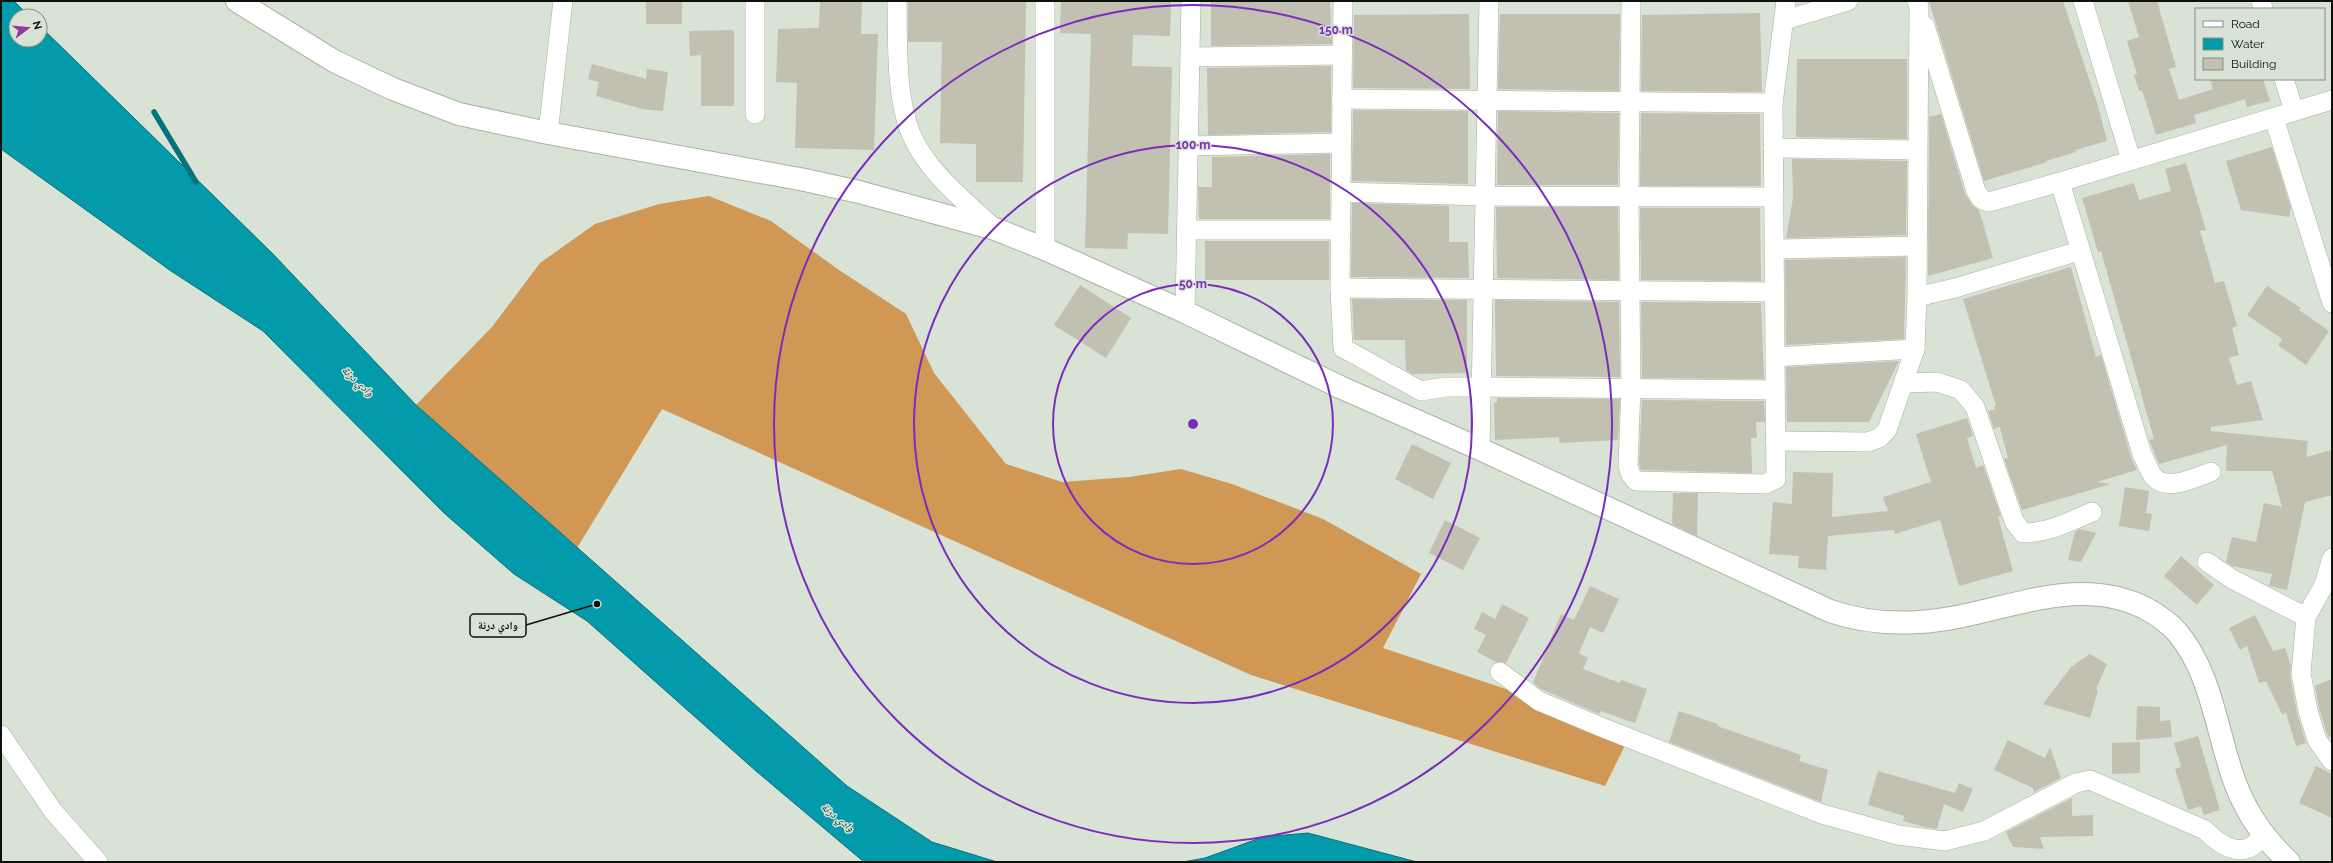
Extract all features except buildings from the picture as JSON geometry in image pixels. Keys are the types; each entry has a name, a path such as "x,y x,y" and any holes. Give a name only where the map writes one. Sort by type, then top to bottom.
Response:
{"street":[{"path":"237,1 334,61 393,89 459,114 548,133 805,180 859,192 995,229 1045,249 1185,312 1340,387 1480,449 1830,611 1850,618 1870,622 1920,622 2073,593 2102,594 2129,600 2154,613 2176,631 2193,653 2209,693 2232,774 2242,799 2263,835 2289,862"},
{"path":"548,133 562,1"},
{"path":"755,1 755,114"},
{"path":"897,1 900,87 911,133 925,159 954,191 995,229"},
{"path":"1045,1 1045,249"},
{"path":"1185,312 1191,1"},
{"path":"1343,1 1340,288 1343,348 1420,391 1446,387 1775,390"},
{"path":"1480,449 1490,1"},
{"path":"1631,1 1629,197 1630,388 1628,466 1631,475 1636,481 1765,484 1776,479 1773,103 1785,20 1786,1"},
{"path":"1785,20 1848,1"},
{"path":"2083,1 2131,160"},
{"path":"1775,441 1868,442 1879,438 1887,430 1904,383 1915,349 1917,297 1918,4"},
{"path":"1918,4 1976,191 1981,199 1989,202 2332,100"},
{"path":"1190,57 1342,55"},
{"path":"2284,80 2294,111"},
{"path":"1341,98 1487,101 1773,103"},
{"path":"2274,118 2332,303"},
{"path":"1188,146 1341,143"},
{"path":"1773,148 1917,150"},
{"path":"2060,182 2079,251 2142,454 2154,477 2166,484 2188,480 2211,472"},
{"path":"1341,192 1485,196 1774,197"},
{"path":"1186,230 1341,230"},
{"path":"1774,249 1918,246"},
{"path":"1917,297 1955,288 2079,251"},
{"path":"1340,288 1774,292"},
{"path":"1775,357 1915,349"},
{"path":"1904,383 1937,382 1961,390 1975,407 2014,521 2023,533 2038,533 2055,528 2092,512"},
{"path":"2332,558 2324,586 2306,617 2301,673 2308,711 2317,740 2332,761"},
{"path":"2207,562 2232,579 2306,617"},
{"path":"1500,672 1539,701 1601,727 1822,814 1898,835 1945,841 1984,831 2076,783 2090,780 2204,830 2216,843 2228,847 2244,850 2254,847 2263,835"},
{"path":"1,734 53,811 98,862"}],"shaded area":[{"path":"709,196 771,221 839,270 906,314 934,373 1006,464 1062,482 1129,477 1181,469 1232,484 1323,519 1421,574 1383,648 1632,731 1605,786 1251,675 662,409 577,548 416,405 492,327 540,263 595,224 659,204"}],"water":[{"path":"1,1 14,1 21,8 8,8 8,48 48,48 48,34 273,254 416,405 847,786 932,842 997,862 864,862 756,771 587,621 514,574 444,513 263,331 171,271 1,149"},
{"path":"1308,833 1417,862 1183,862 1205,858 1263,837"}],"waterway":[{"path":"154,112 196,182"}],"place":[{"name":"وادي درنة","path":"597,604"}]}
